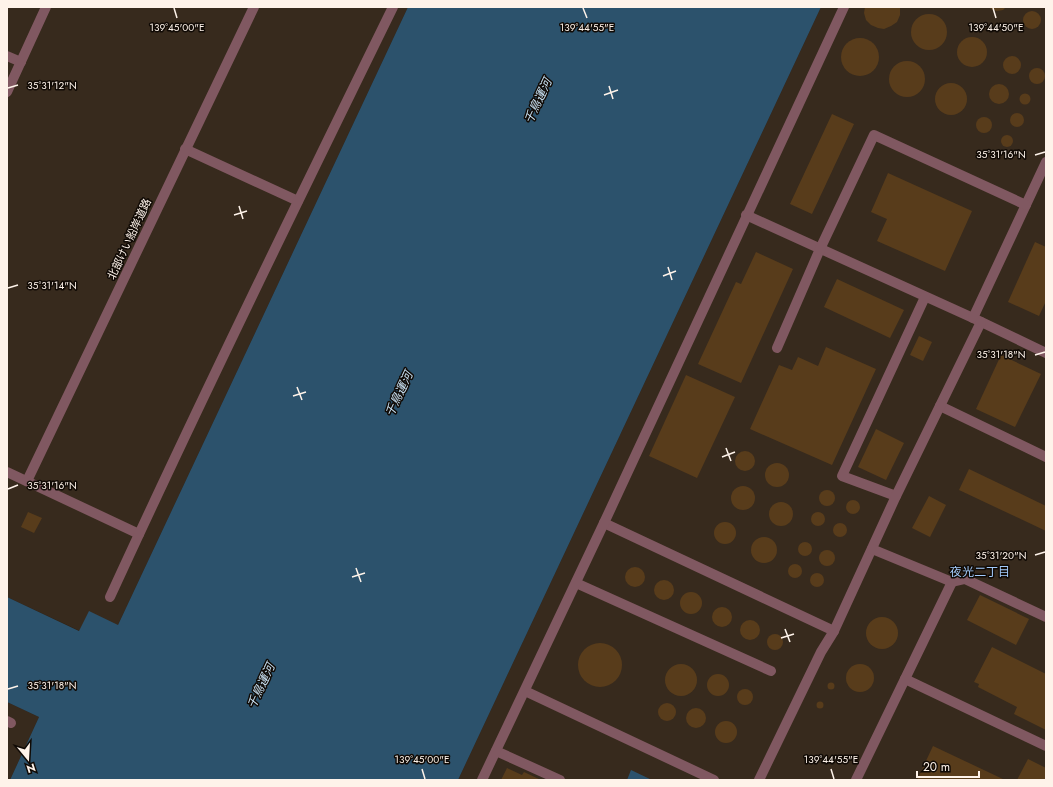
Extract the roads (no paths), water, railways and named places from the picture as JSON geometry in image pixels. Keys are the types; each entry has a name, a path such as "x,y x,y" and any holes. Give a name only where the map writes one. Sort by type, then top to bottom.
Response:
{"lane":[{"path":"7,92 46,7"},
{"name":"北部けい船岸道路","path":"27,481 254,7"},
{"path":"110,597 298,201 393,7"},
{"path":"482,780 576,583 844,7"},
{"path":"7,56 21,62"},
{"path":"777,348 820,249 874,135 1026,205"},
{"path":"185,149 298,201"},
{"path":"759,780 821,652 834,631 896,496 940,406 1026,205 1046,162"},
{"path":"746,216 925,296 1046,353"},
{"path":"896,496 842,476 925,296"},
{"path":"940,406 1046,457"},
{"path":"7,472 139,534"},
{"path":"604,523 834,631"},
{"path":"872,549 952,582 965,579 1046,617"},
{"path":"856,780 952,582"},
{"path":"576,583 771,671"},
{"path":"905,679 1046,746"},
{"path":"525,691 714,780"},
{"path":"496,751 560,780"}],"water":[{"name":"千鳥運河","path":"408,7 821,7 458,780 10,780 39,717 7,702 7,597 79,631 89,611 118,625"},
{"path":"631,770 652,780 627,780"}],"district":[{"name":"夜光二丁目","path":"980,572"}]}
